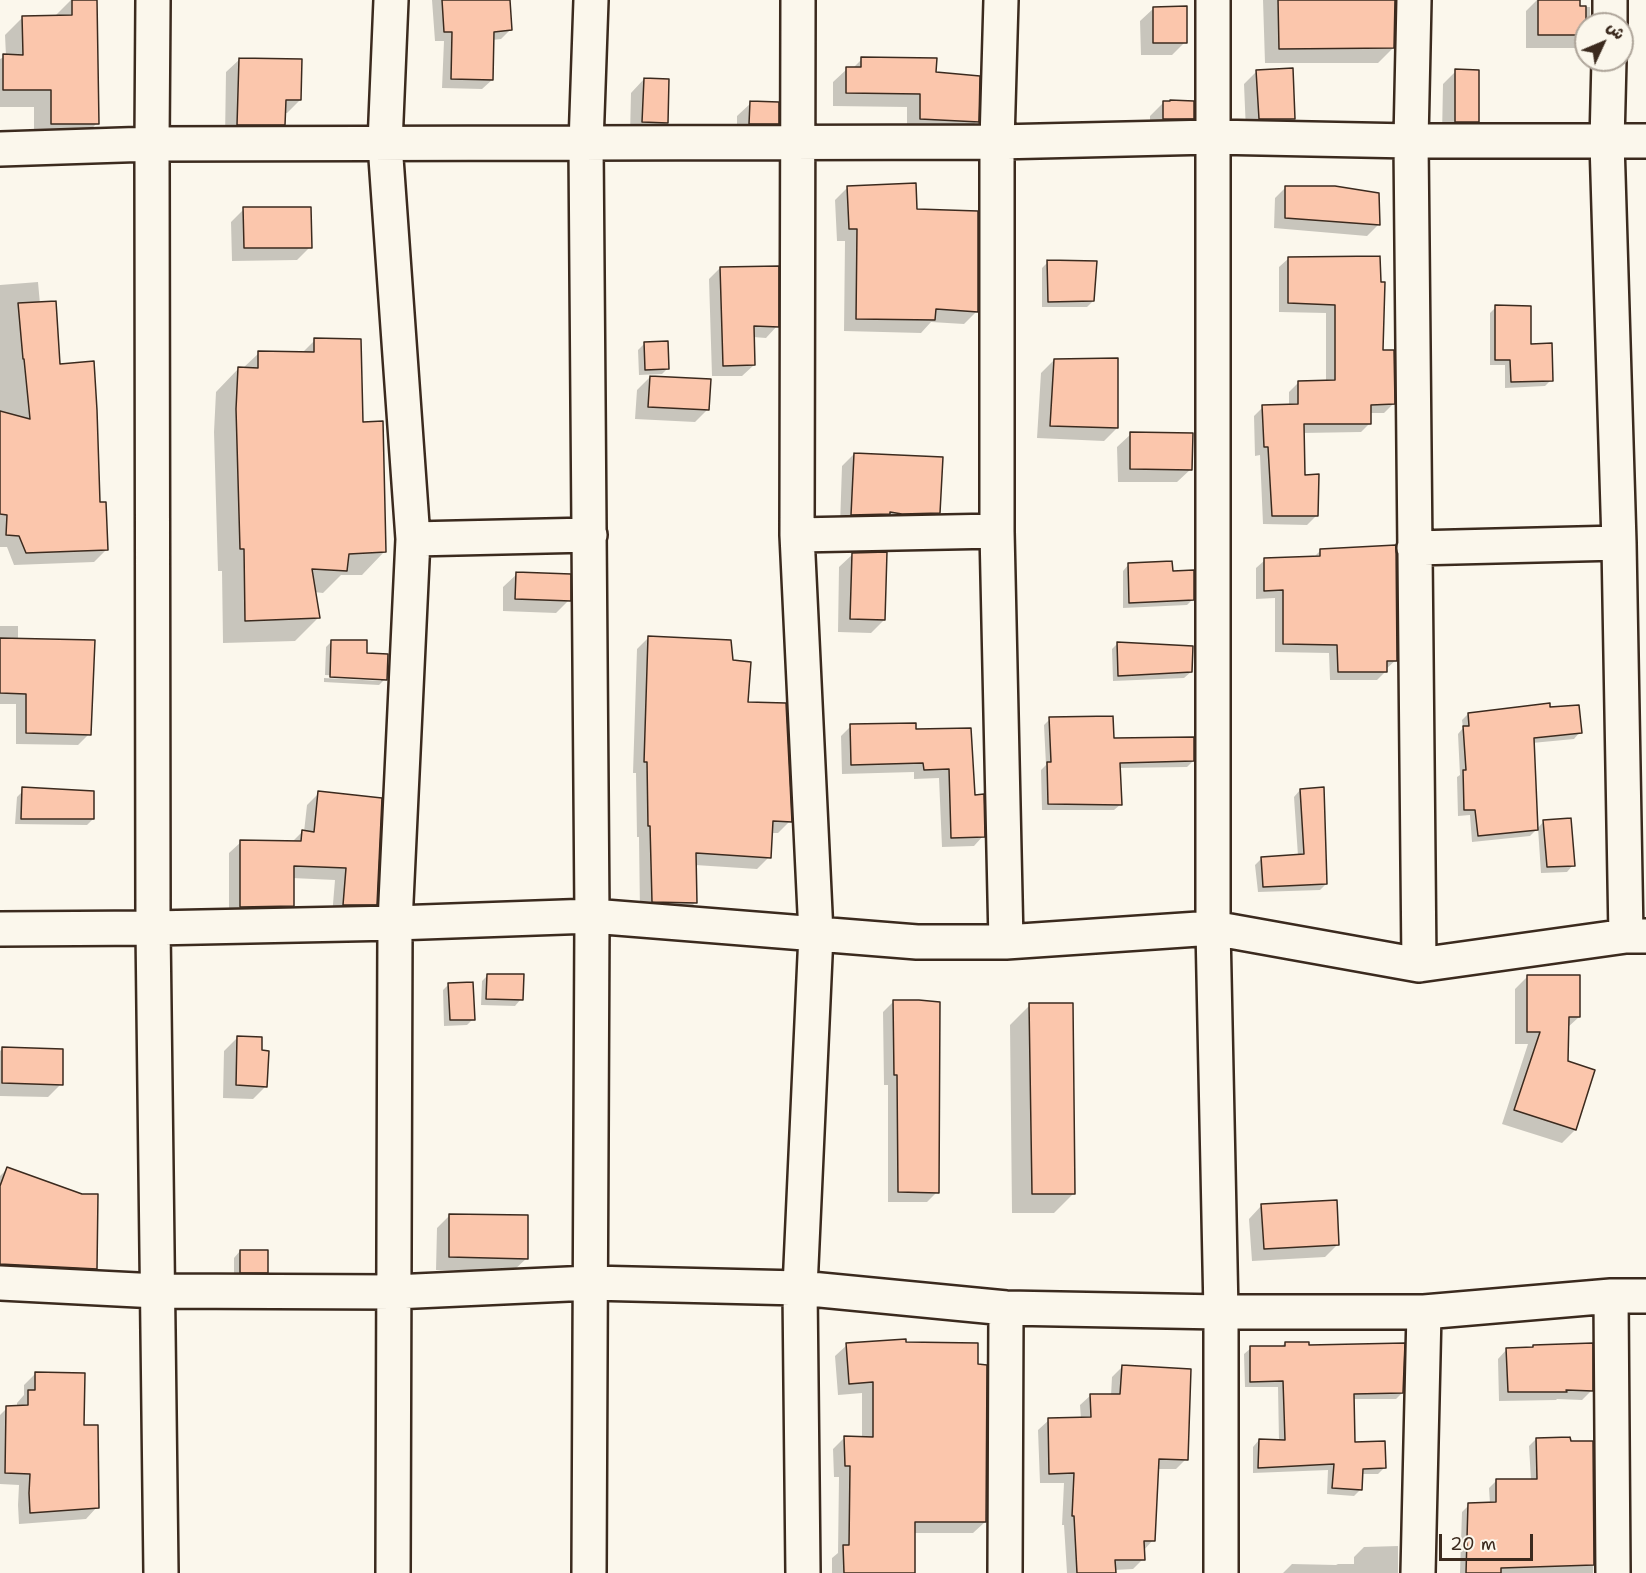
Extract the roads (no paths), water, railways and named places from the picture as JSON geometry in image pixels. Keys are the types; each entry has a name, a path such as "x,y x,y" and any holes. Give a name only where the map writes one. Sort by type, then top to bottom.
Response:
{"street":[{"path":"153,0 153,928 161,1573"},
{"path":"391,0 385,144 413,539 395,923 393,1573"},
{"path":"589,1573 592,916 586,144 591,0"},
{"path":"798,0 796,535 816,934 800,1288 803,1573"},
{"path":"1001,0 997,142 997,531 1006,942"},
{"path":"1213,0 1213,928 1221,1312 1221,1573"},
{"path":"1414,0 1411,141 1419,965"},
{"path":"0,929 395,923 592,916 917,942 1006,942 1213,928 1419,965 1636,936 1619,543 1607,142 1609,72"},
{"path":"0,149 152,144 997,142 1212,137 1411,141 1646,141"},
{"path":"796,535 997,531"},
{"path":"413,539 590,534"},
{"path":"1414,548 1619,543"},
{"path":"0,1283 157,1291 394,1292 590,1283 800,1288 1006,1308 1221,1312 1424,1312 1611,1296 1646,1296"},
{"path":"1611,1296 1613,1573"},
{"path":"1005,1573 1006,1308"},
{"path":"1418,1573 1424,1312"}]}
